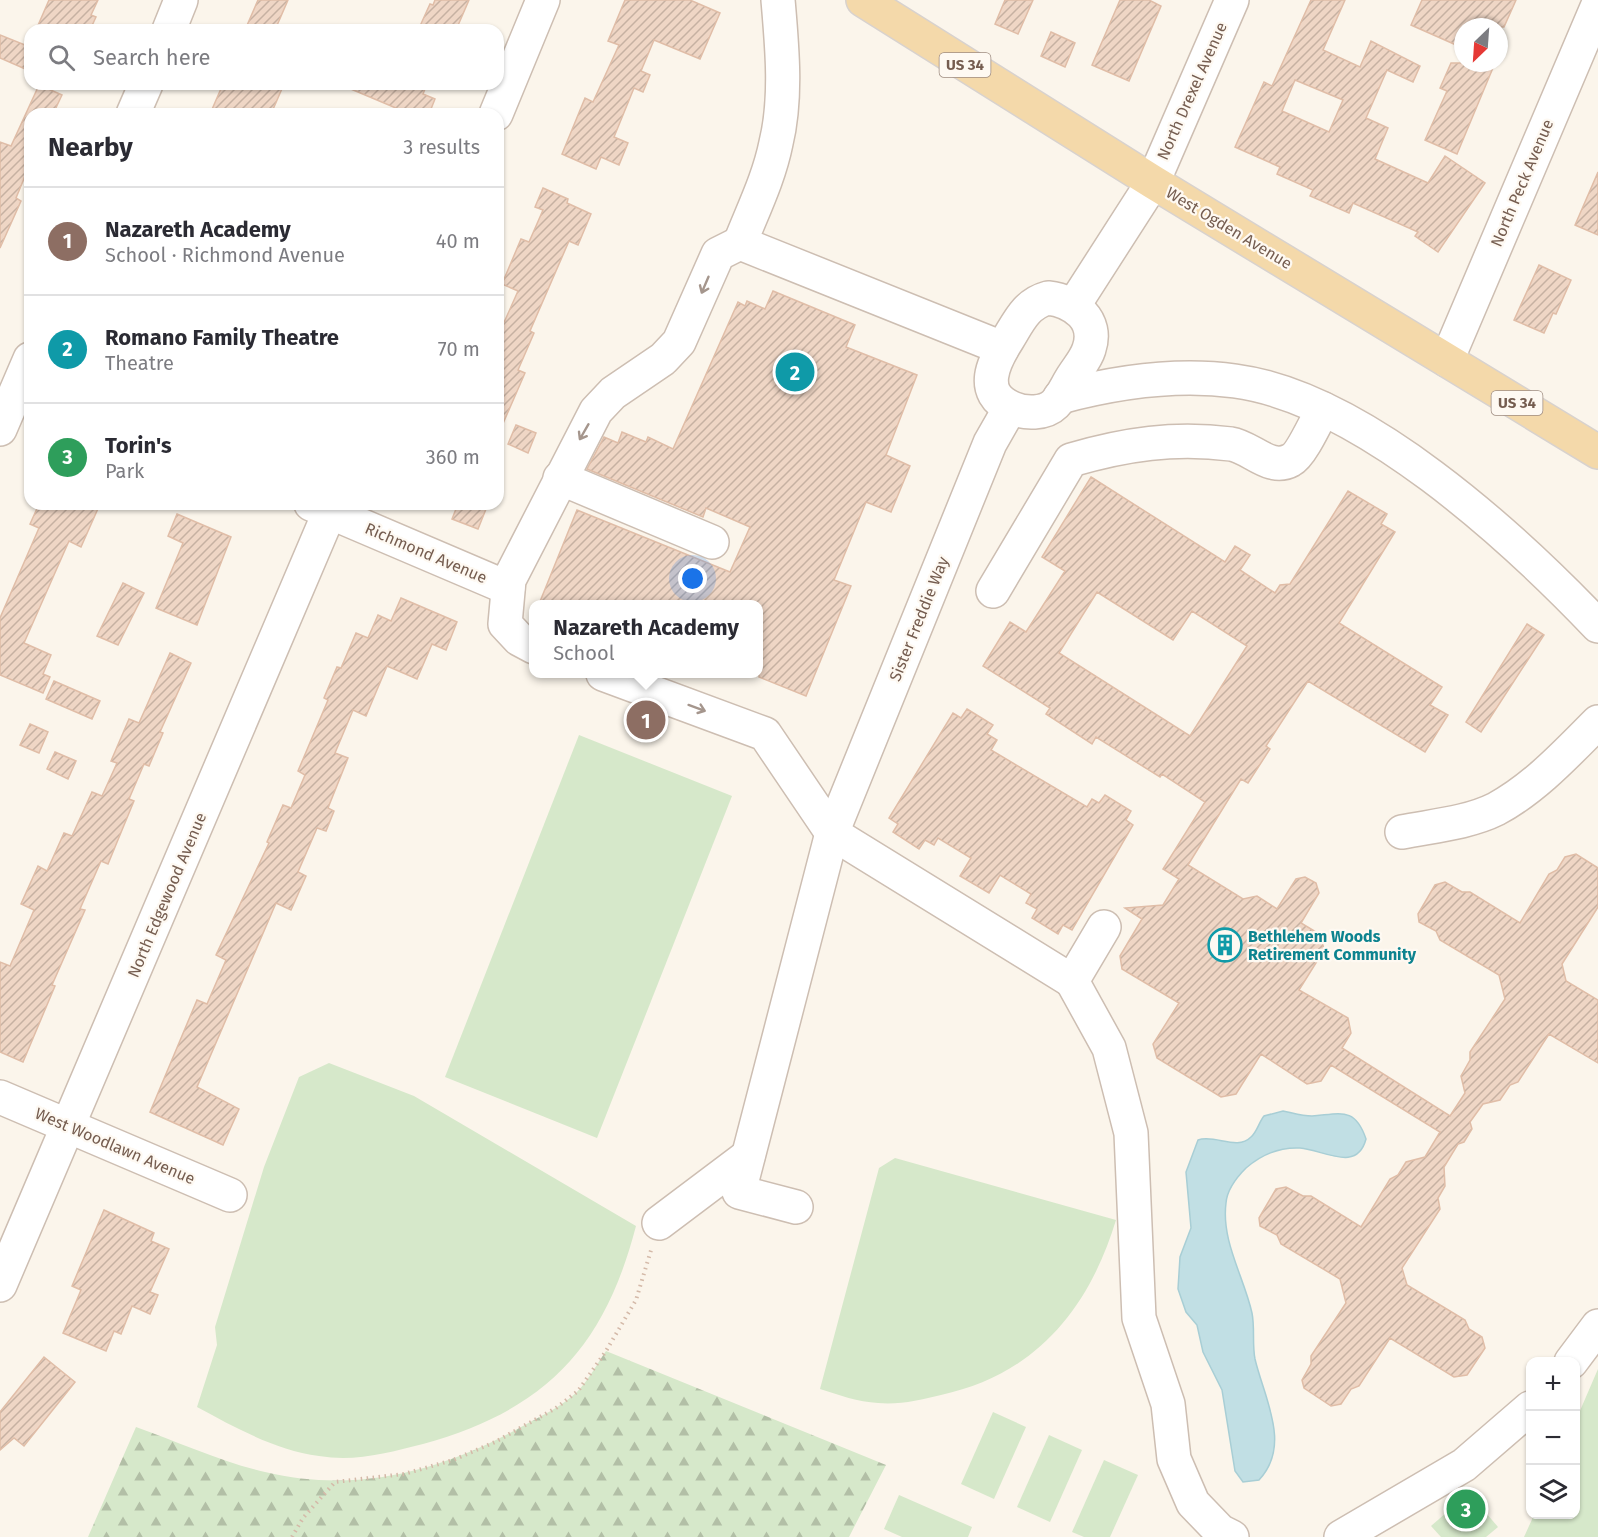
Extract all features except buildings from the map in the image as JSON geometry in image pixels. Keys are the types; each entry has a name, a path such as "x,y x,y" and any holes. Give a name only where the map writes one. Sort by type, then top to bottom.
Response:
{"main road":[{"name":"West Ogden Avenue","path":"864,0 1153,182 1598,452"}],"street":[{"path":"171,24 181,0"},
{"path":"498,108 543,0"},
{"path":"529,644 519,639 505,624 509,580 560,478 596,411 613,393 663,359 679,342 718,254 740,243 769,173 777,141 782,75 778,0"},
{"name":"North Drexel Avenue","path":"1074,305 1153,182 1232,0"},
{"name":"North Peck Avenue","path":"1447,360 1598,5"},
{"path":"136,108 143,90"},
{"path":"740,243 1002,348"},
{"path":"1048,298 1061,299 1074,305 1092,328 1089,351 1056,404 1035,412 1010,408 999,399 990,376 993,363 1026,309 1036,301 1048,298"},
{"path":"0,429 20,373"},
{"path":"1060,397 1102,386 1159,379 1203,378 1265,387 1302,399 1383,443 1462,501 1530,558 1598,626"},
{"name":"Sister Freddie Way","path":"796,1207 739,1192 832,833 990,443 1010,408"},
{"path":"993,591 1071,460 1133,443 1206,441 1237,445 1269,462 1291,461 1298,454 1323,409"},
{"path":"560,478 712,542"},
{"name":"North Edgewood Avenue","path":"0,1285 69,1126 324,510"},
{"name":"Richmond Avenue","path":"332,510 508,588"},
{"path":"614,678 765,734 832,833 1072,981 1109,1048 1131,1133 1139,1318 1168,1404 1174,1459 1193,1503 1220,1531 1232,1537"},
{"path":"1402,832 1469,818 1495,809 1533,784 1598,722"},
{"path":"1072,981 1104,927"},
{"name":"West Woodlawn Avenue","path":"0,1097 230,1195"},
{"path":"660,1223 748,1156"},
{"path":"1575,1357 1598,1326"},
{"path":"1341,1537 1464,1465 1527,1411"}],"path":[{"path":"292,1537 303,1518 335,1482 404,1474 453,1460 515,1431 556,1408 578,1391 606,1351 636,1300 660,1223"}],"green space":[{"path":"579,735 732,796 597,1138 445,1077"},
{"path":"329,1063 414,1096 636,1226 623,1269 606,1307 587,1340 563,1368 536,1393 503,1413 466,1430 423,1444 384,1453 346,1458 332,1458 287,1449 226,1423 197,1407 217,1345 215,1327 264,1167 299,1077"},
{"path":"895,1158 1116,1220 1105,1252 1074,1309 1054,1333 1031,1354 1004,1372 974,1385 941,1395 902,1403 871,1402 820,1389 879,1168"},
{"path":"606,1351 886,1465 849,1537 88,1537 136,1427 265,1472 299,1478 333,1480 366,1479 398,1474 461,1455 492,1442 551,1411 577,1392"},
{"path":"1598,1369 1598,1537 1524,1537 1532,1519 1580,1519 1580,1411"},
{"path":"993,1412 1026,1427 994,1499 961,1484"},
{"path":"1049,1435 1082,1450 1050,1522 1017,1507"},
{"path":"1104,1460 1138,1475 1110,1537 1084,1537 1072,1532"},
{"path":"1469,1493 1498,1527 1486,1537 1441,1537 1431,1526"},
{"path":"899,1495 972,1527 968,1537 902,1537 884,1529"}],"water":[{"path":"1283,1111 1308,1116 1345,1114 1357,1121 1366,1139 1362,1149 1355,1155 1347,1157 1300,1148 1271,1152 1246,1168 1228,1193 1225,1217 1227,1231 1252,1313 1255,1359 1269,1405 1275,1437 1274,1452 1269,1466 1259,1480 1243,1482 1235,1471 1222,1390 1203,1352 1197,1325 1186,1312 1178,1289 1180,1257 1191,1228 1186,1172 1198,1140 1211,1139 1233,1143 1245,1141 1253,1135 1264,1116"}],"place":[{"name":"Romano Family Theatre","path":"795,372"},
{"name":"Nazareth Academy","path":"646,720"},
{"name":"Bethlehem Woods Retirement Community","path":"1225,945"},
{"name":"Torin's","path":"1466,1509"}]}
